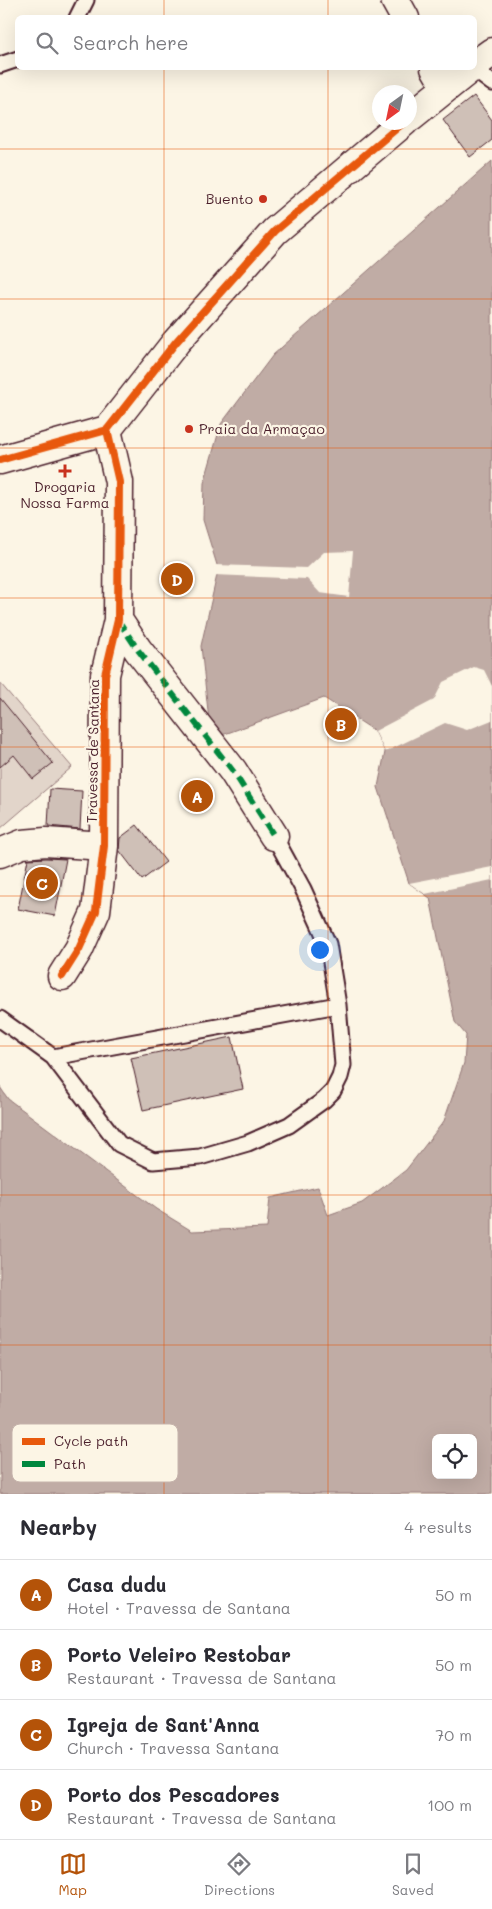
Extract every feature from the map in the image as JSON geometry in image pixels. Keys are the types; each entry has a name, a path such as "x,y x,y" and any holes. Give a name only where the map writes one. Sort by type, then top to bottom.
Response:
{"street":[{"path":"395,0 403,15"},
{"path":"477,63 492,52"},
{"path":"417,108 440,77 462,70"},
{"path":"0,460 107,430 176,342 275,231 395,130"},
{"name":"Travessa de Santana","path":"62,976 79,949 96,911 104,846 106,675 118,620 119,482 107,430"},
{"path":"118,620 138,650 233,771 274,836"},
{"path":"0,853 22,844 46,842 104,846"}],"lane":[{"path":"78,15 86,0"},
{"path":"0,65 15,60"},
{"path":"476,70 492,83"},
{"path":"0,1018 53,1057 119,1144 154,1161 200,1157 248,1143 289,1125 324,1100 333,1091 343,1066 338,1004 328,944 304,889 274,836"},
{"path":"53,1057 338,1004"}],"shaded area":[{"path":"492,161 492,1494 0,1494 0,1087 8,1099 156,1209 192,1231 267,1228 270,1198 318,1187 328,1215 362,1203 406,1170 444,1121 464,1063 466,1035 455,1022 430,898 409,883 378,787 385,752 375,731 324,698 211,739 201,646 217,575 217,565 203,520 204,483 221,424 273,355"},
{"path":"0,683 72,767 0,829"}],"pier":[{"path":"353,551 349,597 320,593 307,579 214,575 215,565 307,568 324,552"},
{"path":"474,667 484,670 492,686 492,720 467,730 445,723 385,752 375,731 434,700 443,682"},
{"path":"492,867 492,880 425,894 409,883"}],"building":[{"path":"474,96 492,120 492,140 470,157 443,120"},
{"path":"0,698 53,763 33,779 14,755 0,767"},
{"path":"50,789 82,791 80,829 48,826"},
{"path":"137,825 166,862 142,880 119,850 120,838"},
{"path":"28,859 66,859 55,916 18,909"},
{"path":"232,1037 243,1089 143,1110 131,1058"}],"marked path":[{"path":"118,620 138,650 233,771 274,836"}],"cycle path":[{"path":"0,460 107,430 176,342 275,231 395,130"},
{"path":"62,976 79,949 96,911 104,846 105,675 118,620 119,482 107,430"}],"place":[{"name":"Buento","path":"263,199"},
{"name":"Praia da Armaçao","path":"189,429"},
{"name":"Drogaria Nossa Farma","path":"65,471"},
{"name":"Porto dos Pescadores","path":"177,579"},
{"name":"Porto Veleiro Restobar","path":"341,724"},
{"name":"Casa dudu","path":"197,796"},
{"name":"Igreja de Sant'Anna","path":"42,883"}]}
